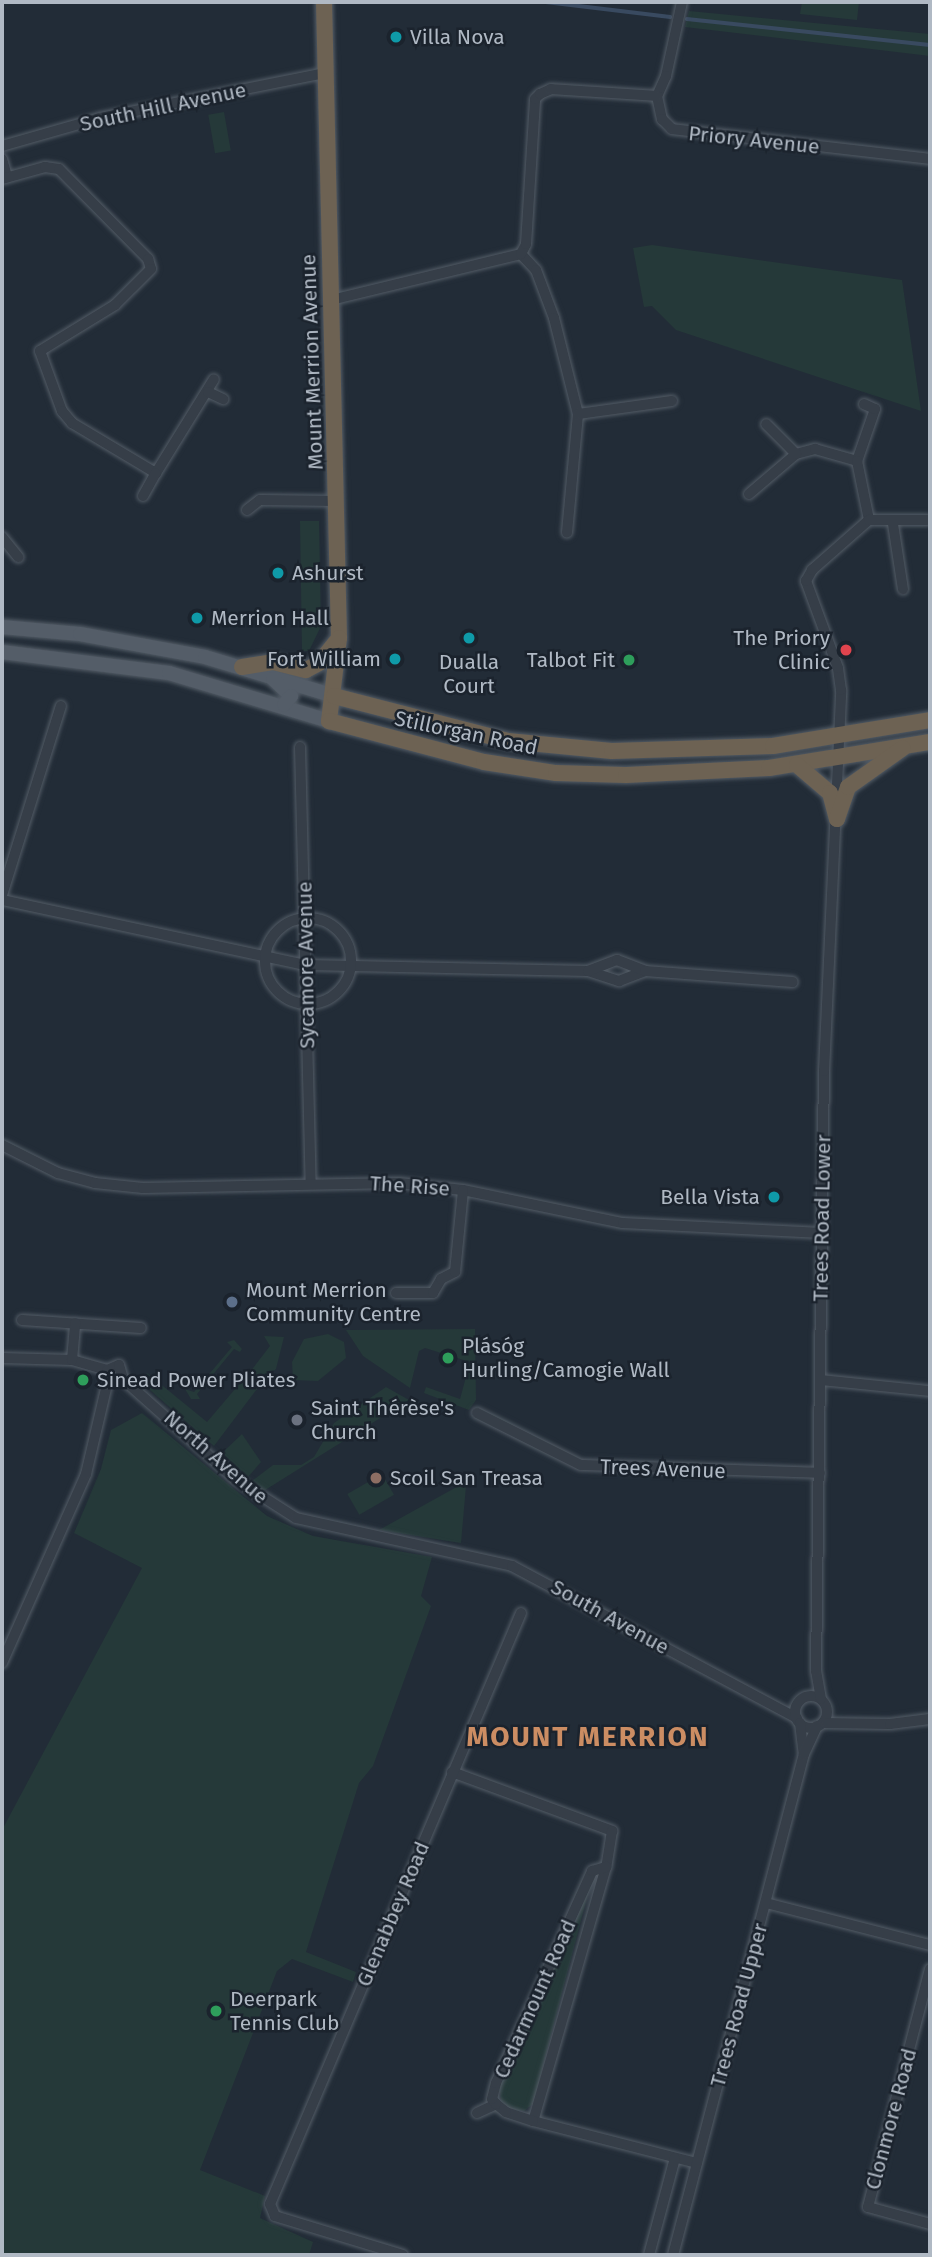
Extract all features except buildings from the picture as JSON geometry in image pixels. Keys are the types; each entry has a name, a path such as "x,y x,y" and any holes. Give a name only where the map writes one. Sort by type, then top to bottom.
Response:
{"highway":[{"name":"Mount Merrion Avenue","path":"324,2 339,638 329,721"},
{"path":"242,667 273,662 306,670 319,663 339,638"},
{"name":"Stillorgan Road","path":"334,696 470,733 598,750 750,748 840,737 930,720"},
{"name":"Stillorgan Road","path":"329,721 484,762 556,773 683,774 797,765 930,742"},
{"path":"837,819 848,787 903,748"},
{"path":"797,765 830,793 837,819"}],"main road":[{"name":"Stillorgan Road","path":"2,627 93,636 242,667 334,696"},
{"name":"Stillorgan Road","path":"2,652 169,673 284,705 329,721"},
{"path":"242,667 279,682 291,696 284,705"}],"street":[{"path":"331,300 521,254 526,244 535,99 551,89 657,96 666,76 682,2"},
{"name":"South Hill Avenue","path":"2,146 100,118 326,73"},
{"name":"Priory Avenue","path":"657,96 662,119 681,133 930,159"},
{"path":"2,159 5,178 45,167 59,169 148,258 151,269 116,304 40,351 62,411 72,423 156,473"},
{"path":"521,254 536,270 554,318 578,414 567,532"},
{"path":"143,496 208,393 214,379"},
{"path":"208,393 223,399"},
{"path":"578,414 673,401"},
{"path":"864,404 875,409 857,461 869,520 893,524 927,520"},
{"path":"766,424 796,454"},
{"path":"749,494 796,454 815,449 857,461"},
{"path":"247,510 260,500 337,501"},
{"name":"Trees Road Lower","path":"827,1712 821,1699 816,1671 825,1027 840,737 838,668 806,581 812,570 869,520"},
{"path":"893,524 903,589"},
{"path":"2,537 18,557"},
{"path":"61,706 2,898 148,933 306,965 588,971 619,981 645,971"},
{"name":"Sycamore Avenue","path":"300,747 311,1183"},
{"path":"304,919 326,922 338,929 351,952 352,965 336,994 307,1003 275,989 265,970 264,957 285,927 304,919"},
{"path":"588,971 617,960 645,971 793,982"},
{"name":"The Rise","path":"2,1145 58,1173 95,1183 143,1188 399,1183 463,1190 623,1223 822,1233"},
{"path":"396,1293 433,1293 441,1279 455,1272 463,1190"},
{"path":"22,1320 141,1328"},
{"path":"72,1360 75,1323"},
{"path":"2,1358 72,1360 108,1375 116,1384 124,1379"},
{"name":"North Avenue","path":"108,1375 119,1365 124,1379 235,1479 274,1506 334,1530 438,1548"},
{"path":"2,1664 86,1474 108,1375"},
{"path":"821,1380 930,1391"},
{"name":"Trees Avenue","path":"477,1413 581,1465 820,1473"},
{"name":"South Avenue","path":"438,1548 486,1558 544,1580 798,1720 820,1725"},
{"name":"Glenabbey Road","path":"403,2255 275,2216 270,2204 522,1613"},
{"path":"804,1754 798,1720 802,1700 816,1671"},
{"path":"774,1706 821,1699"},
{"path":"804,1754 827,1712 855,1726"},
{"path":"820,1725 855,1726 930,1719"},
{"name":"Trees Road Upper","path":"673,2255 804,1754"},
{"name":"Cedarmount Road","path":"453,1772 612,1831 606,1867 533,2120"},
{"name":"Cedarmount Road","path":"606,1867 597,1866 592,1871 496,2083 492,2099 506,2112 697,2163"},
{"path":"766,1903 930,1945"},
{"name":"Clonmore Road","path":"930,1969 868,2207 930,2224"},
{"path":"477,2113 496,2104"},
{"path":"649,2255 675,2158"},
{"path":"663,2202 685,2208"}],"green space":[{"path":"802,2 859,2 857,20 800,14"},
{"path":"689,11 930,34 930,56 685,27"},
{"path":"224,112 231,150 215,153 208,115"},
{"path":"652,245 902,280 921,411 676,330 652,306 644,307 633,248"},
{"path":"300,521 319,521 321,626 309,651 302,651"},
{"path":"475,1329 476,1400 469,1410 424,1393 426,1387 460,1399 470,1362 425,1348 419,1351 410,1388 363,1356 346,1330"},
{"path":"328,1334 344,1342 346,1358 318,1381 293,1380 292,1362 304,1339"},
{"path":"264,1336 284,1337 276,1369 262,1380 250,1372 270,1346"},
{"path":"234,1340 242,1349 240,1352 234,1349 197,1394 200,1399 191,1399 185,1389 194,1392 232,1347 227,1342"},
{"path":"147,1373 207,1422 247,1375 260,1385 214,1446 142,1383"},
{"path":"386,1387 409,1400 262,1492 252,1481 273,1465 301,1465 314,1457 334,1423"},
{"path":"142,1413 267,1516 313,1536 432,1557 421,1596 431,1606 373,1766 359,1783 306,1952 356,1972 353,1982 292,1959 277,1971 200,2170 265,2196 260,2218 313,2242 309,2255 2,2255 2,1830 142,1568 74,1533 101,1469 111,1430"},
{"path":"242,1434 261,1462 248,1477 222,1453"},
{"path":"382,1474 394,1495 359,1515 347,1494"},
{"path":"462,1484 466,1486 461,1543 379,1530"},
{"path":"592,1878 533,2104 524,2111 507,2108 501,2101 499,2085"}],"waterway":[{"path":"546,2 670,17"},
{"path":"687,19 930,45"}],"place":[{"name":"Villa Nova","path":"396,37"},
{"name":"Ashurst","path":"278,573"},
{"name":"Merrion Hall","path":"197,618"},
{"name":"Dualla Court","path":"469,638"},
{"name":"The Priory Clinic","path":"846,650"},
{"name":"Fort William","path":"395,659"},
{"name":"Talbot Fit","path":"629,660"},
{"name":"Bella Vista","path":"774,1197"},
{"name":"Mount Merrion Community Centre","path":"232,1302"},
{"name":"Plásóg Hurling/Camogie Wall","path":"448,1358"},
{"name":"Sinead Power Pliates","path":"83,1380"},
{"name":"Saint Thérèse's Church","path":"297,1420"},
{"name":"Scoil San Treasa","path":"376,1478"},
{"name":"Deerpark Tennis Club","path":"216,2011"}],"district":[{"name":"MOUNT MERRION","path":"588,1737"}]}
